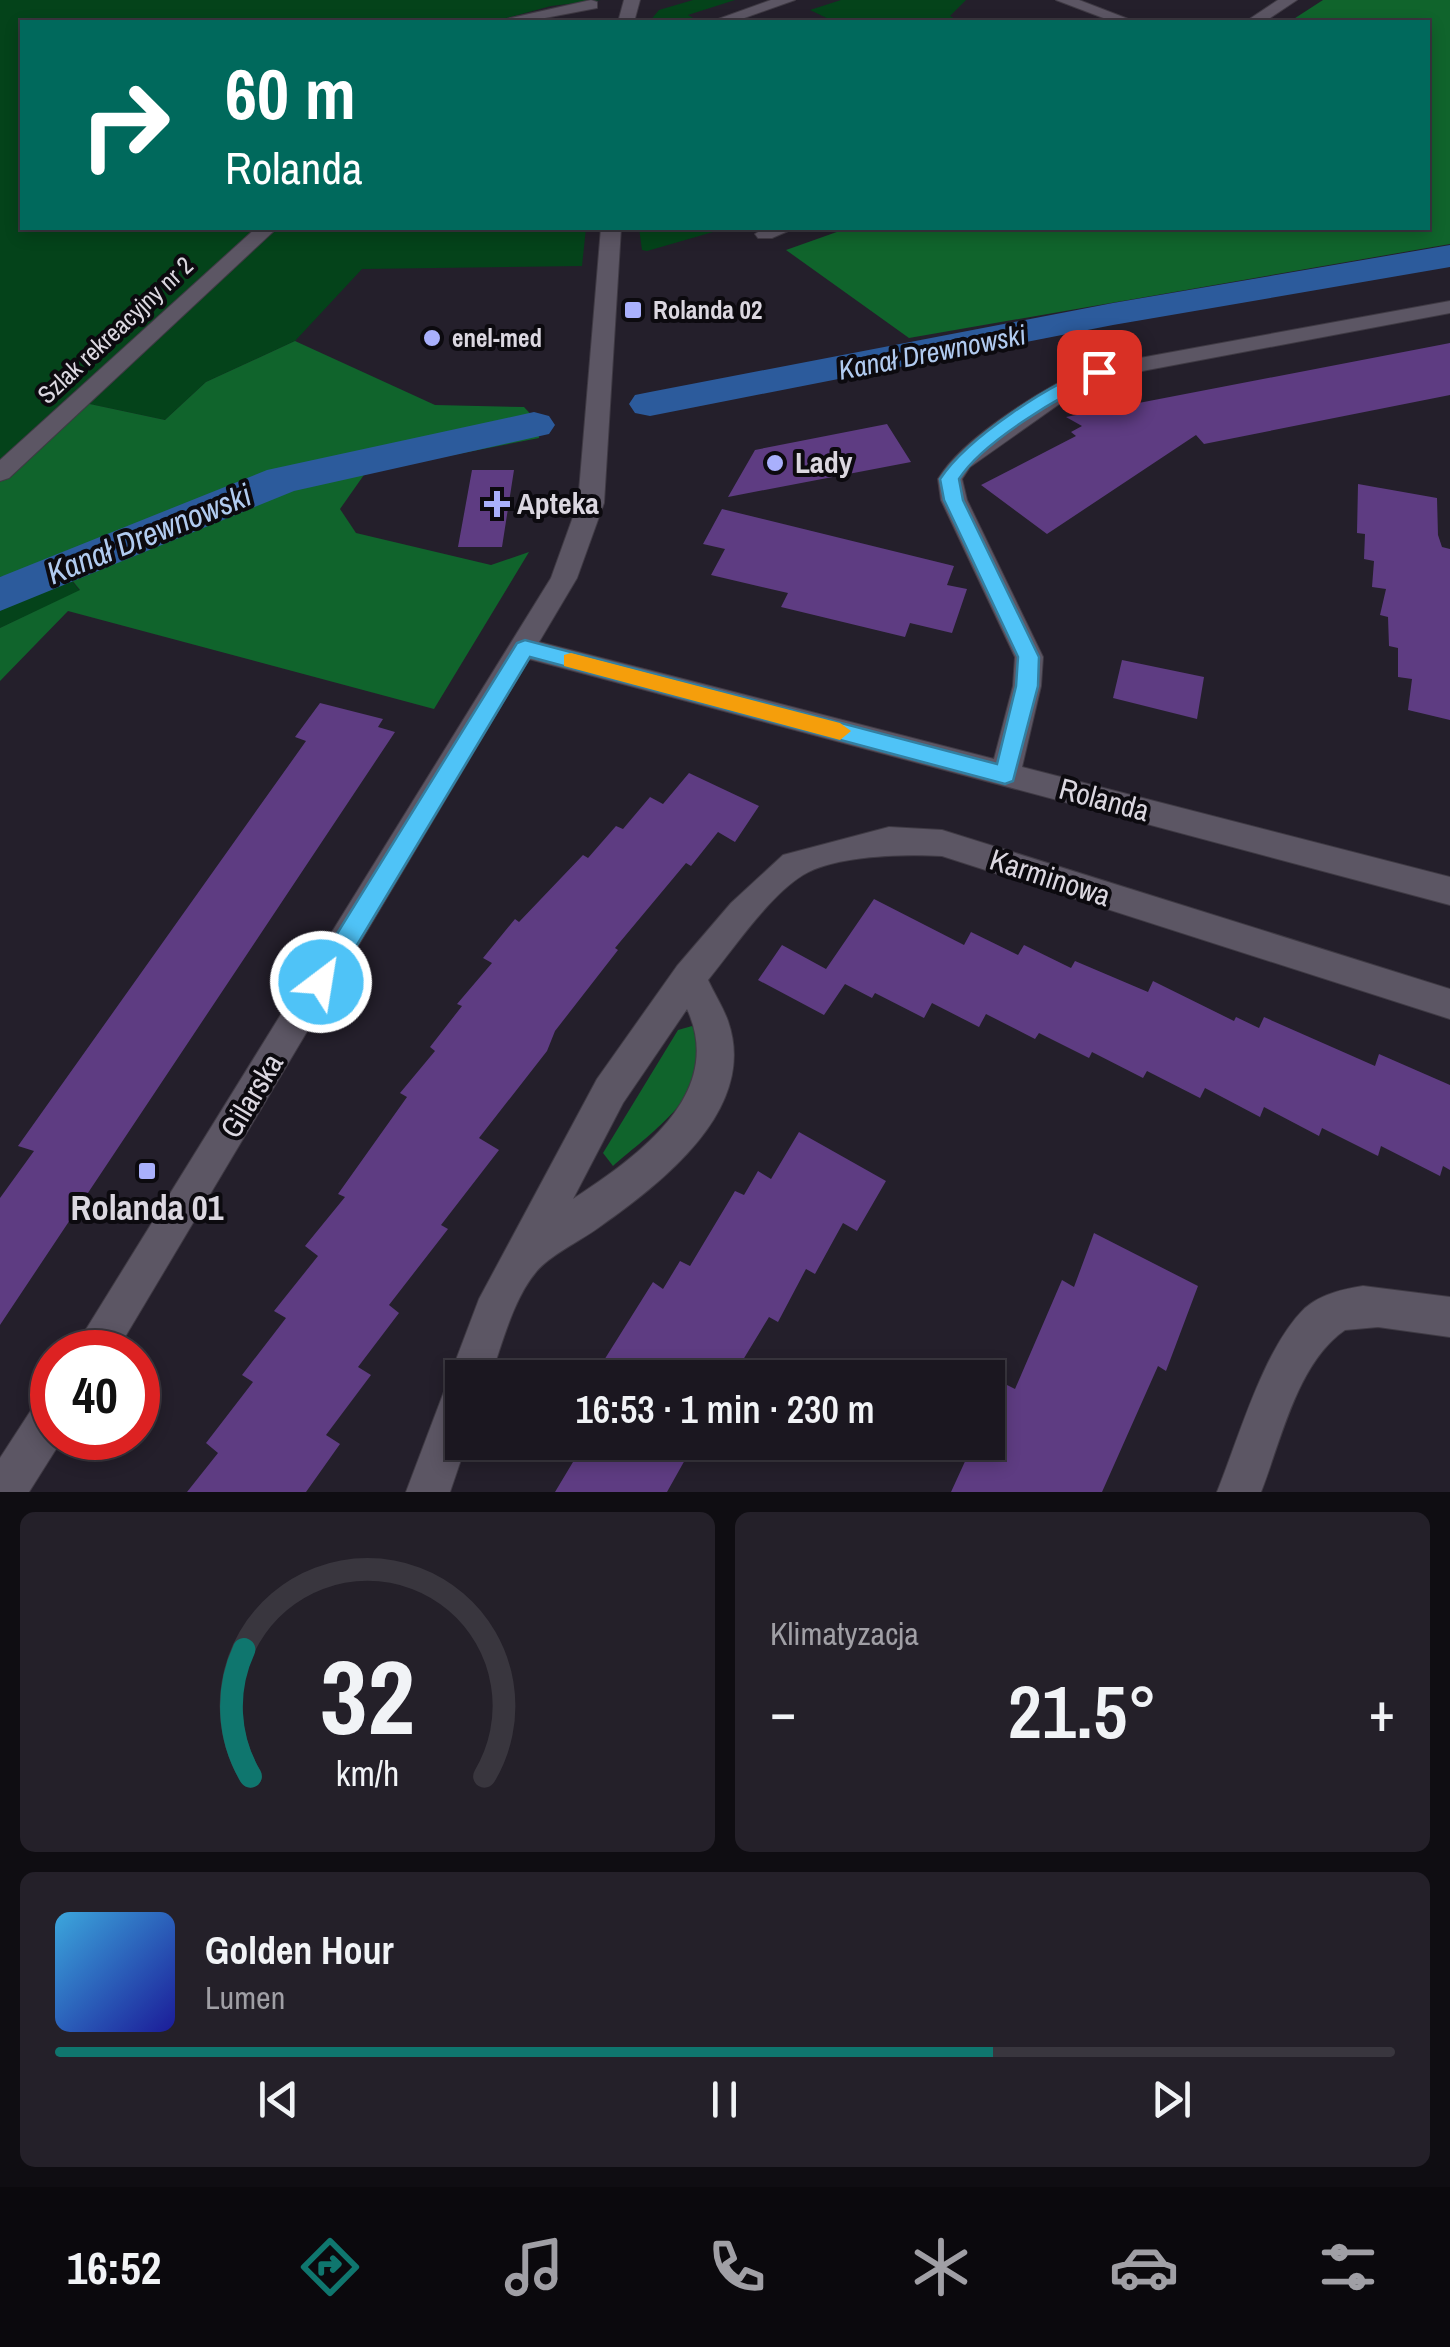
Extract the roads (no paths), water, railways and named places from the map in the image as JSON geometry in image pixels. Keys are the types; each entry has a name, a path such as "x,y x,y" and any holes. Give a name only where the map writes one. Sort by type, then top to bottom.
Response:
{"street":[{"path":"724,20 787,0"},
{"path":"1064,0 1122,20"},
{"path":"1256,20 1289,0"},
{"path":"512,20 591,5"},
{"name":"Szlak rekreacyjny nr 2","path":"0,473 264,230"},
{"name":"Gilarska","path":"106,1330 525,648 564,578 591,504 612,230"},
{"path":"1005,775 1027,686 1028,657 954,500 950,479 960,462 1074,383 1099,372 1450,307"},
{"name":"Rolanda","path":"525,648 1450,891"},
{"name":"Karminowa","path":"475,1360 492,1313 610,1091 689,977 742,913 794,864 888,840 942,843 1450,1004"},
{"name":"Karminowa","path":"524,1258 659,1156 699,1118 714,1083 717,1042 708,1004 689,977"},
{"path":"1239,1492 1304,1341 1333,1312 1378,1306 1450,1317"},
{"path":"428,1492 445,1443"},
{"path":"4,1492 30,1451"}],"waterway":[{"name":"Kanał Drewnowski","path":"650,404 1113,314 1450,256"},
{"name":"Kanał Drewnowski","path":"0,595 282,480 534,425"}],"place":[{"name":"Rolanda 02","path":"633,310"},
{"name":"enel-med","path":"432,338"},
{"name":"Lady","path":"775,463"},
{"name":"Apteka","path":"497,504"},
{"name":"Rolanda 01","path":"147,1171"}]}
